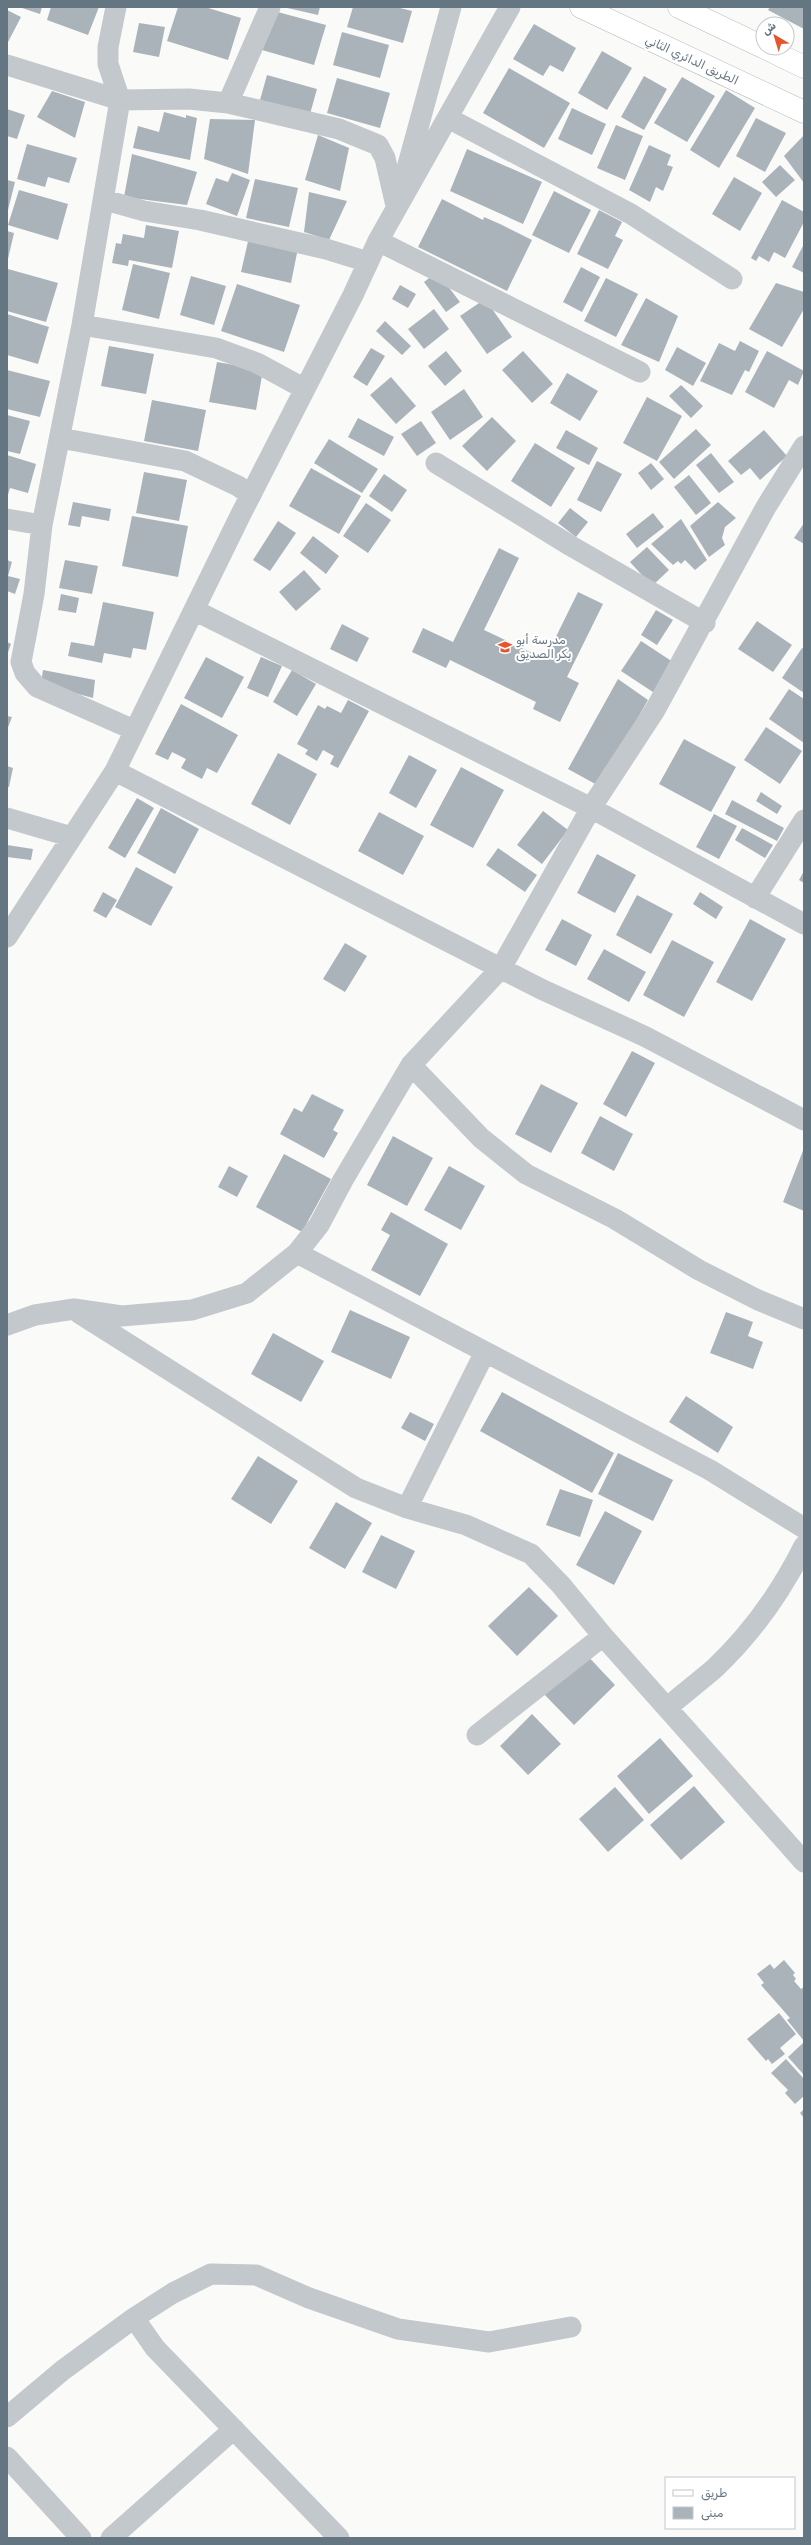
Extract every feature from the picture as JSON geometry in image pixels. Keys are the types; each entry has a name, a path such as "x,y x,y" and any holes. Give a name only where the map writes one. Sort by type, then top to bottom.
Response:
{"main road":[{"name":"الطريق الدائري الثاني","path":"581,7 804,112"},
{"path":"679,7 755,44"},
{"path":"781,56 804,67"}],"street":[{"path":"116,7 108,47 108,64 120,100 82,324 42,525 34,594 21,662 25,673 37,688 134,730"},
{"path":"228,103 270,7"},
{"path":"396,206 451,7"},
{"path":"7,937 115,771 134,730 396,206 448,118 510,7"},
{"path":"7,65 120,100 189,98 228,103 339,129 378,145 385,158 396,206"},
{"path":"448,118 631,214 732,279"},
{"path":"104,200 144,211 200,220 326,249 368,262"},
{"path":"378,241 640,372"},
{"path":"82,324 216,348 257,363 305,389"},
{"path":"60,438 184,461 238,486 251,495"},
{"path":"7,1325 35,1315 74,1310 122,1316 192,1310 247,1293 297,1252 319,1225 343,1180 411,1065 501,968 591,808 655,710 705,623 766,507 804,446"},
{"path":"436,463 571,546 705,623"},
{"path":"7,519 42,525"},
{"path":"194,610 591,808 804,924"},
{"path":"115,771 541,989 644,1036 804,1120"},
{"path":"7,818 72,837"},
{"path":"755,898 804,820"},
{"path":"411,1065 481,1138 526,1174 615,1219 706,1273 758,1300 804,1319"},
{"path":"297,1252 710,1470 804,1528"},
{"path":"74,1310 310,1461 356,1488 407,1508 466,1525 532,1554 561,1585 603,1636 668,1707 804,1862"},
{"path":"407,1508 485,1352"},
{"path":"668,1707 715,1667 754,1626 795,1564 804,1546"},
{"path":"477,1735 603,1636"},
{"path":"7,2416 63,2370 134,2318 174,2293 211,2274 256,2275 309,2298 398,2329 489,2342 571,2327"},
{"path":"134,2318 155,2348 339,2538"},
{"path":"111,2538 234,2429"},
{"path":"7,2457 81,2538"}],"building":[{"path":"19,7 42,7 40,14"},
{"path":"51,7 99,7 88,35 47,20"},
{"path":"178,7 205,7 241,18 228,60 167,41"},
{"path":"283,7 320,7 318,15"},
{"path":"353,7 396,7 412,11 403,43 347,27"},
{"path":"770,7 804,7 804,29 795,24 795,16 779,16 768,10"},
{"path":"7,10 21,17 7,44"},
{"path":"274,11 326,25 314,65 262,50"},
{"path":"139,23 165,27 159,57 133,52"},
{"path":"534,24 576,48 563,72 550,65 543,76 513,59"},
{"path":"342,32 389,45 380,78 333,65"},
{"path":"602,51 632,68 607,110 578,93"},
{"path":"509,68 570,103 544,148 483,113"},
{"path":"267,75 317,89 310,114 260,100"},
{"path":"644,76 667,89 644,130 621,117"},
{"path":"682,77 715,96 687,142 654,123"},
{"path":"337,78 390,93 380,128 327,113"},
{"path":"726,90 755,108 719,168 690,150"},
{"path":"52,91 85,102 75,138 37,117"},
{"path":"572,108 606,124 592,155 558,139"},
{"path":"7,109 25,115 17,139 7,136"},
{"path":"164,112 186,118 186,115 197,118 190,160 133,148 138,126 159,132"},
{"path":"756,118 786,133 765,172 736,156"},
{"path":"210,119 255,120 248,174 204,159"},
{"path":"616,125 643,136 625,180 597,168"},
{"path":"318,135 349,148 340,191 305,180"},
{"path":"804,135 804,183 784,156"},
{"path":"27,144 77,158 69,183 48,177 45,187 17,179"},
{"path":"649,145 671,155 667,165 673,167 663,191 656,187 650,202 629,190"},
{"path":"467,149 542,182 523,224 450,191"},
{"path":"132,154 197,172 187,205 124,197"},
{"path":"780,165 795,180 776,197 762,182"},
{"path":"232,173 250,180 237,216 206,204 216,178 228,182"},
{"path":"734,177 762,193 740,231 712,214"},
{"path":"255,179 298,188 289,227 246,218"},
{"path":"7,180 15,182 8,210 7,210"},
{"path":"19,190 68,204 58,240 8,225"},
{"path":"554,191 591,210 569,253 532,235"},
{"path":"309,192 347,201 329,240 304,232"},
{"path":"442,199 483,220 484,217 532,240 507,291 418,247"},
{"path":"782,200 804,212 804,222 785,258 774,252 769,262 759,256 756,261 751,258"},
{"path":"599,210 622,222 615,236 623,240 608,269 577,254"},
{"path":"146,225 179,231 172,268 129,260 128,266 112,263 116,243 121,244 123,234 144,238"},
{"path":"7,231 14,233 8,259 7,259"},
{"path":"249,237 298,248 291,283 241,272"},
{"path":"804,244 804,273 792,267"},
{"path":"133,264 170,273 159,319 122,310"},
{"path":"581,267 600,277 582,312 563,302"},
{"path":"8,269 58,283 46,322 7,311"},
{"path":"437,272 460,302 446,312 424,282"},
{"path":"191,276 226,286 214,325 180,315"},
{"path":"606,278 638,294 616,337 584,321"},
{"path":"776,283 804,292 804,309 782,347 749,329"},
{"path":"237,284 300,305 284,352 221,331"},
{"path":"400,285 416,294 408,308 392,299"},
{"path":"646,298 678,316 659,362 621,345"},
{"path":"485,299 512,337 487,354 460,316"},
{"path":"434,309 449,329 424,349 408,329"},
{"path":"7,314 49,327 38,364 7,355"},
{"path":"385,321 411,346 402,355 376,331"},
{"path":"740,341 759,351 749,372 745,370 732,395 700,381 719,343 735,351"},
{"path":"109,346 154,354 146,394 101,386"},
{"path":"677,347 706,363 693,386 665,370"},
{"path":"371,348 385,356 367,386 353,377"},
{"path":"446,351 462,371 445,386 428,366"},
{"path":"523,351 553,384 532,403 502,370"},
{"path":"767,351 804,371 798,385 789,380 774,408 745,392"},
{"path":"217,362 263,370 256,410 209,402"},
{"path":"7,370 50,381 40,417 7,409"},
{"path":"567,373 598,391 580,421 550,403"},
{"path":"391,377 416,406 396,424 370,395"},
{"path":"681,385 703,406 691,418 669,396"},
{"path":"464,389 483,417 450,440 431,412"},
{"path":"647,397 682,416 657,461 623,443"},
{"path":"152,400 206,410 198,451 144,441"},
{"path":"7,415 30,421 20,454 7,451"},
{"path":"492,417 516,441 487,471 462,446"},
{"path":"358,418 394,437 384,456 348,437"},
{"path":"421,421 436,443 417,456 401,434"},
{"path":"696,429 711,445 674,479 659,462"},
{"path":"566,430 598,448 589,465 556,448"},
{"path":"764,430 787,456 760,480 750,468 741,475 728,461"},
{"path":"329,439 378,469 362,493 314,463"},
{"path":"535,443 575,468 551,507 511,481"},
{"path":"711,453 734,482 719,493 696,465"},
{"path":"7,455 36,464 28,493 10,488 7,498"},
{"path":"597,461 622,474 601,512 577,500"},
{"path":"651,463 664,479 651,490 638,473"},
{"path":"311,468 361,496 339,534 289,506"},
{"path":"144,472 187,480 179,521 136,513"},
{"path":"384,474 407,490 392,512 369,496"},
{"path":"689,475 711,503 696,515 674,487"},
{"path":"73,502 111,509 109,521 82,516 80,527 68,525"},
{"path":"718,502 736,518 725,527 722,538 725,545 709,557 690,526"},
{"path":"366,503 391,520 368,553 343,536"},
{"path":"570,508 588,522 576,537 558,523"},
{"path":"653,513 664,527 637,548 626,534"},
{"path":"132,516 188,526 178,577 122,566"},
{"path":"681,519 707,560 695,570 685,560 681,564 678,561 673,565 651,544"},
{"path":"278,521 296,533 270,571 253,560"},
{"path":"804,523 804,544 794,538"},
{"path":"313,536 339,556 326,574 300,553"},
{"path":"647,547 669,570 652,586 630,562"},
{"path":"499,548 519,558 484,630 545,659 578,592 603,604 567,677 579,683 560,722 533,709 536,702 450,660 446,668 412,652 423,628 453,642"},
{"path":"7,560 12,562 8,576 20,579 15,594 7,591"},
{"path":"65,560 98,566 92,594 59,588"},
{"path":"304,570 321,589 296,611 279,592"},
{"path":"61,594 79,598 76,613 58,610"},
{"path":"103,602 154,612 146,650 133,648 131,658 104,653 102,663 68,656 71,642 94,646"},
{"path":"656,610 673,620 657,645 641,635"},
{"path":"757,621 792,645 773,672 738,649"},
{"path":"342,624 369,638 357,662 330,649"},
{"path":"641,641 676,664 656,694 621,671"},
{"path":"7,642 11,644 7,655"},
{"path":"802,648 804,649 804,693 782,678"},
{"path":"206,657 244,677 222,718 184,698"},
{"path":"261,657 282,666 268,697 247,688"},
{"path":"43,670 95,680 93,698 41,684"},
{"path":"292,670 316,684 297,716 273,702"},
{"path":"618,679 648,700 599,786 568,769"},
{"path":"789,689 804,699 804,743 769,719"},
{"path":"348,700 369,711 338,768 330,764 334,756 323,750 317,761 305,754 308,750 297,744 318,705 325,709 327,706 341,713"},
{"path":"181,704 238,735 217,773 207,768 202,779 181,768 186,759 172,752 168,760 155,754"},
{"path":"7,716 12,717 7,730"},
{"path":"766,727 802,751 780,784 744,760"},
{"path":"684,739 736,767 711,812 659,784"},
{"path":"278,753 317,774 290,825 251,804"},
{"path":"409,755 437,770 416,808 389,793"},
{"path":"7,766 13,768 9,787 7,787"},
{"path":"461,767 504,790 473,848 430,825"},
{"path":"761,792 782,806 777,814 756,801"},
{"path":"137,798 154,808 125,858 108,848"},
{"path":"732,800 784,828 777,841 725,814"},
{"path":"161,808 199,829 175,874 137,853"},
{"path":"543,811 568,830 542,864 517,845"},
{"path":"379,812 424,836 403,875 358,851"},
{"path":"714,814 737,826 719,859 696,847"},
{"path":"742,828 773,845 765,858 735,840"},
{"path":"7,845 33,849 31,860 7,857"},
{"path":"498,848 537,875 525,892 486,865"},
{"path":"597,854 636,875 615,913 577,893"},
{"path":"136,867 173,887 151,926 115,907"},
{"path":"804,871 804,883 799,880"},
{"path":"103,892 117,900 106,918 93,911"},
{"path":"700,892 723,907 716,919 693,904"},
{"path":"637,895 673,914 651,954 616,935"},
{"path":"562,919 592,935 576,966 545,950"},
{"path":"750,919 786,939 752,1001 716,982"},
{"path":"672,940 714,962 684,1017 643,995"},
{"path":"345,943 367,956 345,992 323,979"},
{"path":"604,949 646,972 629,1002 587,979"},
{"path":"632,1051 655,1063 626,1117 603,1104"},
{"path":"541,1084 578,1103 551,1153 515,1134"},
{"path":"312,1094 344,1110 333,1130 338,1133 324,1158 280,1134 294,1108 302,1112"},
{"path":"600,1116 633,1134 614,1171 581,1153"},
{"path":"393,1136 433,1158 407,1206 367,1185"},
{"path":"804,1148 804,1211 783,1202"},
{"path":"284,1154 331,1179 302,1232 256,1207"},
{"path":"229,1166 248,1176 237,1197 218,1187"},
{"path":"449,1166 485,1186 461,1230 424,1210"},
{"path":"391,1212 448,1244 420,1296 371,1270 390,1235 381,1230"},
{"path":"350,1310 410,1337 391,1379 331,1352"},
{"path":"726,1312 753,1322 748,1336 763,1342 753,1369 710,1353"},
{"path":"273,1333 324,1361 301,1402 251,1374"},
{"path":"502,1392 614,1453 592,1493 480,1431"},
{"path":"686,1396 733,1427 718,1453 669,1422"},
{"path":"410,1412 434,1424 425,1441 401,1428"},
{"path":"618,1453 673,1480 653,1521 598,1494"},
{"path":"258,1456 298,1481 271,1524 231,1499"},
{"path":"560,1489 593,1500 580,1537 546,1525"},
{"path":"336,1502 372,1523 345,1569 309,1548"},
{"path":"605,1511 642,1531 614,1585 576,1565"},
{"path":"381,1535 415,1551 396,1589 362,1572"},
{"path":"529,1587 558,1616 517,1656 488,1626"},
{"path":"583,1651 615,1685 574,1725 541,1691"},
{"path":"532,1714 561,1744 528,1775 500,1746"},
{"path":"660,1738 693,1776 649,1814 617,1776"},
{"path":"694,1786 725,1822 681,1860 650,1825"},
{"path":"615,1787 644,1820 608,1852 579,1819"},
{"path":"784,1960 795,1973 793,1975 796,1979 794,1981 801,1989 804,1987 804,2041 787,2020 790,2018 761,1985 764,1983 757,1974 770,1964 774,1969"},
{"path":"779,2013 796,2034 780,2048 785,2054 772,2064 768,2059 766,2061 747,2039"},
{"path":"803,2043 804,2044 804,2075 788,2057"},
{"path":"786,2059 804,2079 804,2096 795,2104 785,2093 788,2090 771,2073"},
{"path":"804,2109 804,2118 800,2113"}],"place":[{"name":"مدرسة أبو بكر الصديق","path":"505,647"}]}
